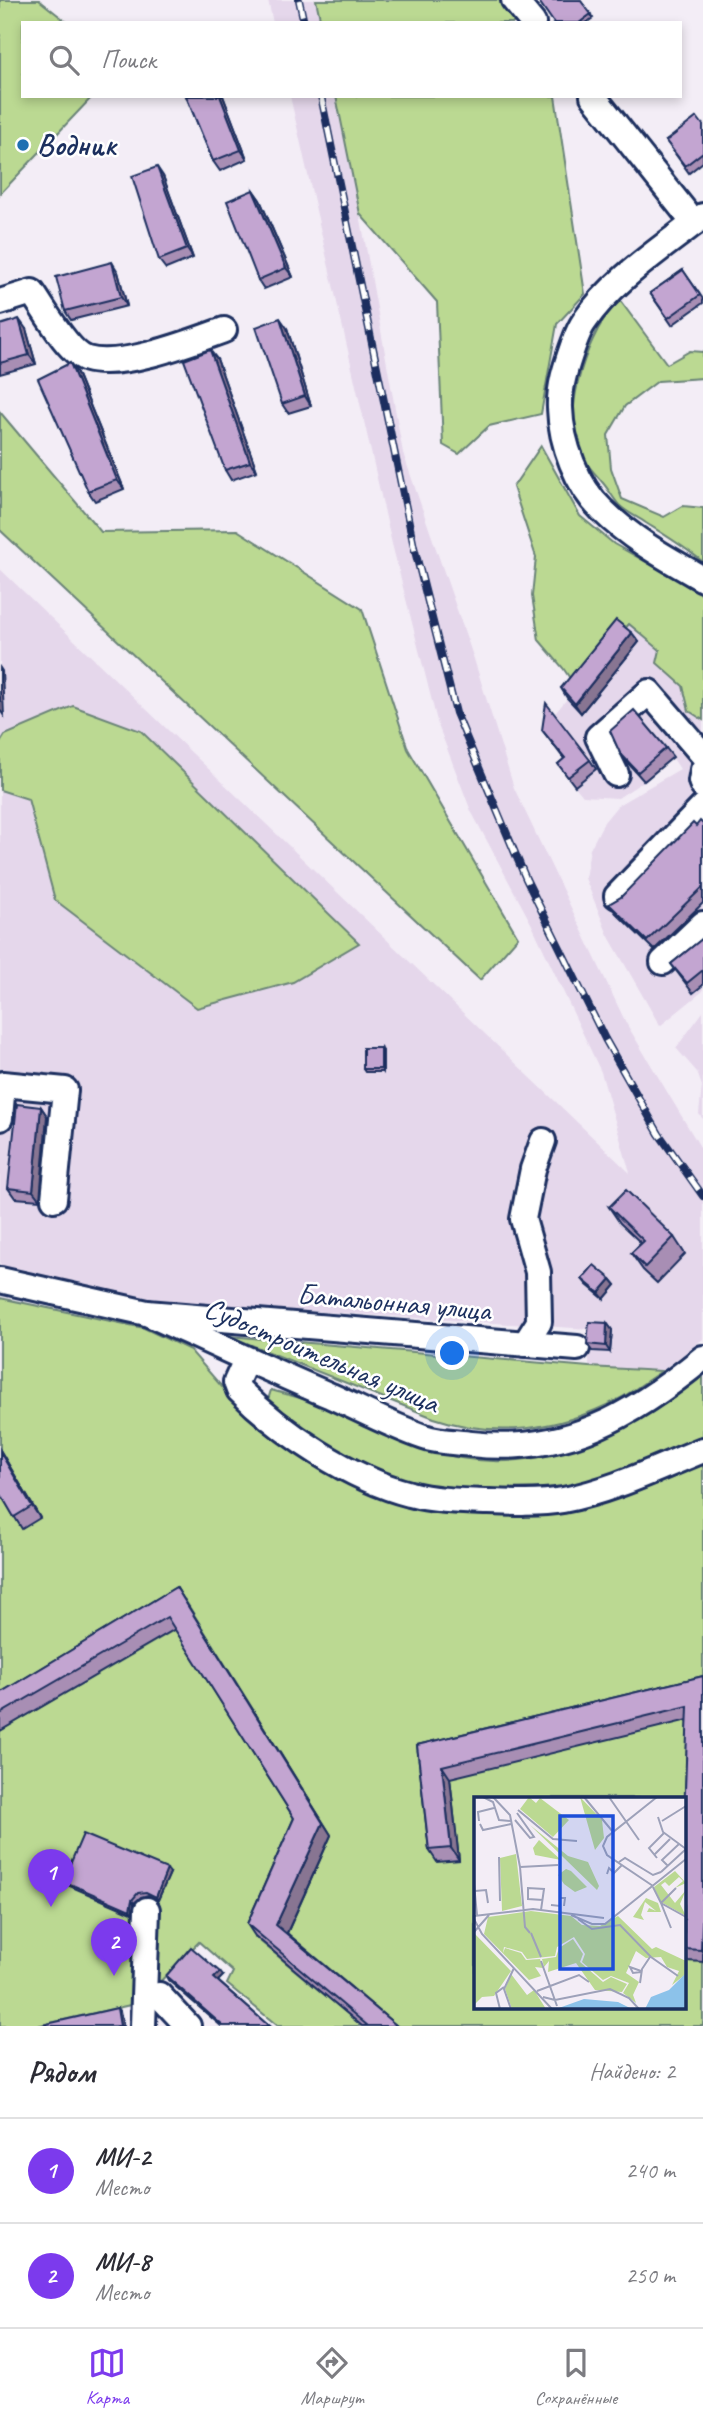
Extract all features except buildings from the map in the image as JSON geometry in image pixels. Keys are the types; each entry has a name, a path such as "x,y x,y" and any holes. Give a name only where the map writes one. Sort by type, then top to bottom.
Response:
{"street":[{"path":"514,0 531,21"},
{"path":"595,98 699,219 617,286 583,323 562,383 560,408 563,435 574,466 600,509 655,551 703,579"},
{"path":"0,302 32,292 68,344 85,358 112,360 170,349 224,330"},
{"path":"616,774 598,737 649,692 703,755"},
{"path":"703,770 703,786"},
{"path":"617,896 703,807"},
{"path":"663,962 703,924"},
{"path":"0,1118 3,1084 65,1090 54,1199"},
{"path":"525,1344 539,1322 538,1272 523,1219 533,1169 543,1141"},
{"name":"Батальонная улица","path":"0,1280 146,1312 577,1348"},
{"name":"Судостроительная улица","path":"146,1312 246,1360 426,1438 489,1446 520,1446 592,1430 670,1385 703,1358"},
{"path":"246,1360 236,1382 239,1390 286,1430 359,1474 409,1494 448,1500 502,1503 562,1500 606,1489 703,1450"},
{"path":"143,2026 147,1910"},
{"path":"159,1995 188,2026"}],"shaded area":[{"path":"268,0 316,0 321,21 273,21"},
{"path":"290,98 336,98 403,453 474,659 514,788 626,1023 703,1152 703,1339 662,1371 589,1367 589,1329 150,1301 0,1267 0,569 630,1173 601,1072 531,923 471,811 438,725 392,544"},
{"path":"629,624 660,650 657,663 683,686 689,711 703,720 703,991 660,1026 608,935 585,878 590,849 604,822 618,805 680,769 672,757 644,781 618,798 583,796 564,773 571,767 549,739 552,717"},
{"path":"703,1012 703,1119 699,1114 702,1086 697,1072 676,1048"}],"green space":[{"name":"Водник","path":"0,0 39,0 65,21 21,21 21,98 91,98 0,194"},
{"path":"316,0 500,0 516,21 321,21"},
{"path":"336,98 555,98 585,294 557,324 541,414 489,426 459,454 443,445 437,302 360,214"},
{"path":"619,299 667,364 690,351 703,352 703,378 658,381 625,406 608,435 611,468 622,499 664,517 683,506 703,508 703,562 619,505 579,449 574,412 581,370 598,330"},
{"path":"0,412 101,532 237,530 362,609 408,749 518,937 480,980 0,530"},
{"path":"541,446 580,516 614,544 703,594 703,720 689,711 683,686 657,663 660,650 629,624 576,687 539,640 532,596 536,557 513,487"},
{"path":"73,706 141,731 359,943 293,982 197,1008 55,900 28,799 0,790 0,743 5,735"},
{"path":"0,1298 144,1328 190,1350 228,1394 316,1457 496,1509 703,1455 703,2026 391,2026 285,1937 331,1835 185,1600 0,1710"},
{"path":"229,1336 662,1371 617,1400 573,1418 527,1428 481,1428 434,1418"},
{"path":"703,1376 703,1443 609,1481 540,1497 406,1485 316,1443 268,1400 271,1390 333,1409 426,1449 463,1458 501,1461 537,1458 608,1436 673,1398"},
{"path":"176,1629 303,1830 255,1937 362,2026 278,2026 227,1984 233,1972 199,1942 139,2003 37,2026 0,2026 0,1731"}],"railway":[{"path":"299,0 304,21"},
{"path":"321,98 414,547 456,713 526,879 605,1039 659,1134 703,1196"}],"place":[{"name":"Водник","path":"23,145"},
{"name":"МИ-2","path":"51,1907"},
{"name":"МИ-8","path":"114,1976"}]}
